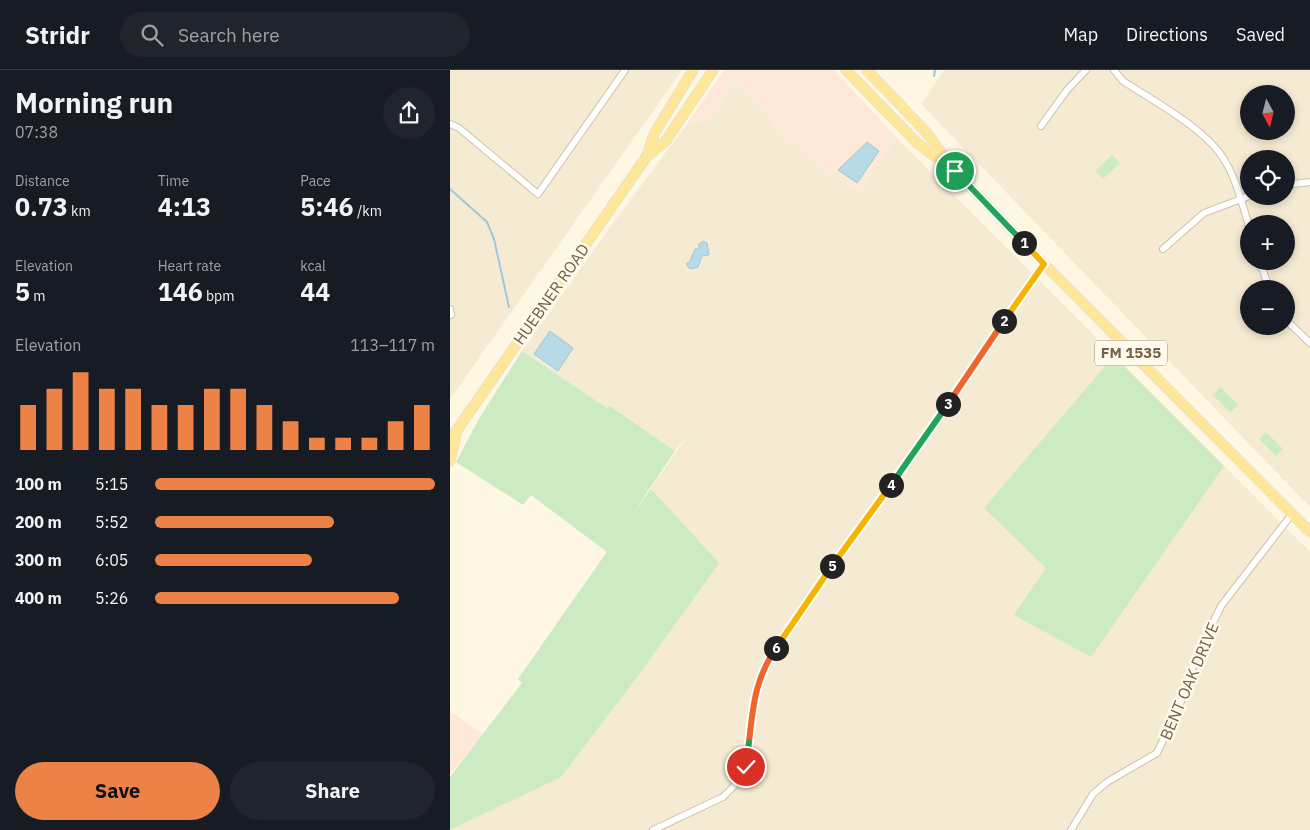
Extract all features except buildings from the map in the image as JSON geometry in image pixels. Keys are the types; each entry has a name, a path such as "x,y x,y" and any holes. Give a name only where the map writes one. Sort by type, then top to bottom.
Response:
{"main road":[{"name":"HUEBNER ROAD","path":"647,156 654,134 693,70"},
{"name":"HUEBNER ROAD","path":"450,461 453,436 492,378 647,156 665,142 714,70"},
{"name":"FM 1535","path":"846,70 916,142 955,171"},
{"name":"FM 1535","path":"867,70 926,132 955,171 1044,264 1310,532"},
{"path":"672,102 687,111"}],"street":[{"path":"450,124 458,128 538,194 625,70"},
{"path":"1041,126 1067,90 1086,70"},
{"path":"1114,70 1123,80 1200,132 1209,141 1225,160 1240,199 1204,213 1163,249"},
{"path":"1295,184 1310,182"},
{"path":"653,830 724,798 744,776 755,692 764,667 808,600 901,471 1044,264"},
{"path":"1295,329 1310,343"},
{"name":"BENT OAK DRIVE","path":"1071,830 1093,794 1107,782 1157,753 1183,697 1195,661 1221,606 1292,514"}],"shaded area":[{"path":"450,70 682,70 450,399"},
{"path":"724,70 834,70 897,138 859,192 832,173 829,177 779,131 737,81 710,119 697,123 690,120"},
{"path":"944,70 1310,70 1310,507 921,104"},
{"path":"737,81 779,131 829,176 832,173 859,192 897,138 1310,552 1310,830 450,830 450,777 522,683 518,679 691,431 675,451 610,406 607,408 522,351 613,223 690,120 697,123 710,119"},
{"path":"450,711 483,734 450,774"}],"green space":[{"path":"1112,155 1120,163 1103,179 1095,171"},
{"path":"522,351 607,408 610,406 675,451 632,515 651,489 719,563 640,673 561,777 450,830 450,777 522,683 518,679 607,552 531,495 523,505 456,462 480,417"},
{"path":"1114,356 1224,466 1091,657 1014,615 1046,568 984,508"},
{"path":"1221,387 1238,405 1230,412 1213,395"},
{"path":"1266,432 1283,449 1276,456 1259,439"}],"water":[{"path":"867,142 879,151 857,183 838,170"},
{"path":"703,241 707,243 709,255 702,256 698,267 690,269 686,264 690,261 695,249 699,249 699,244"},
{"path":"550,331 573,348 558,371 534,354"}],"waterway":[{"path":"934,76 935,70"},
{"path":"450,189 487,222 494,239 509,307"}],"route":[{"path":"746,767 755,692 764,667 808,600 901,471 1044,264 955,171"}]}
